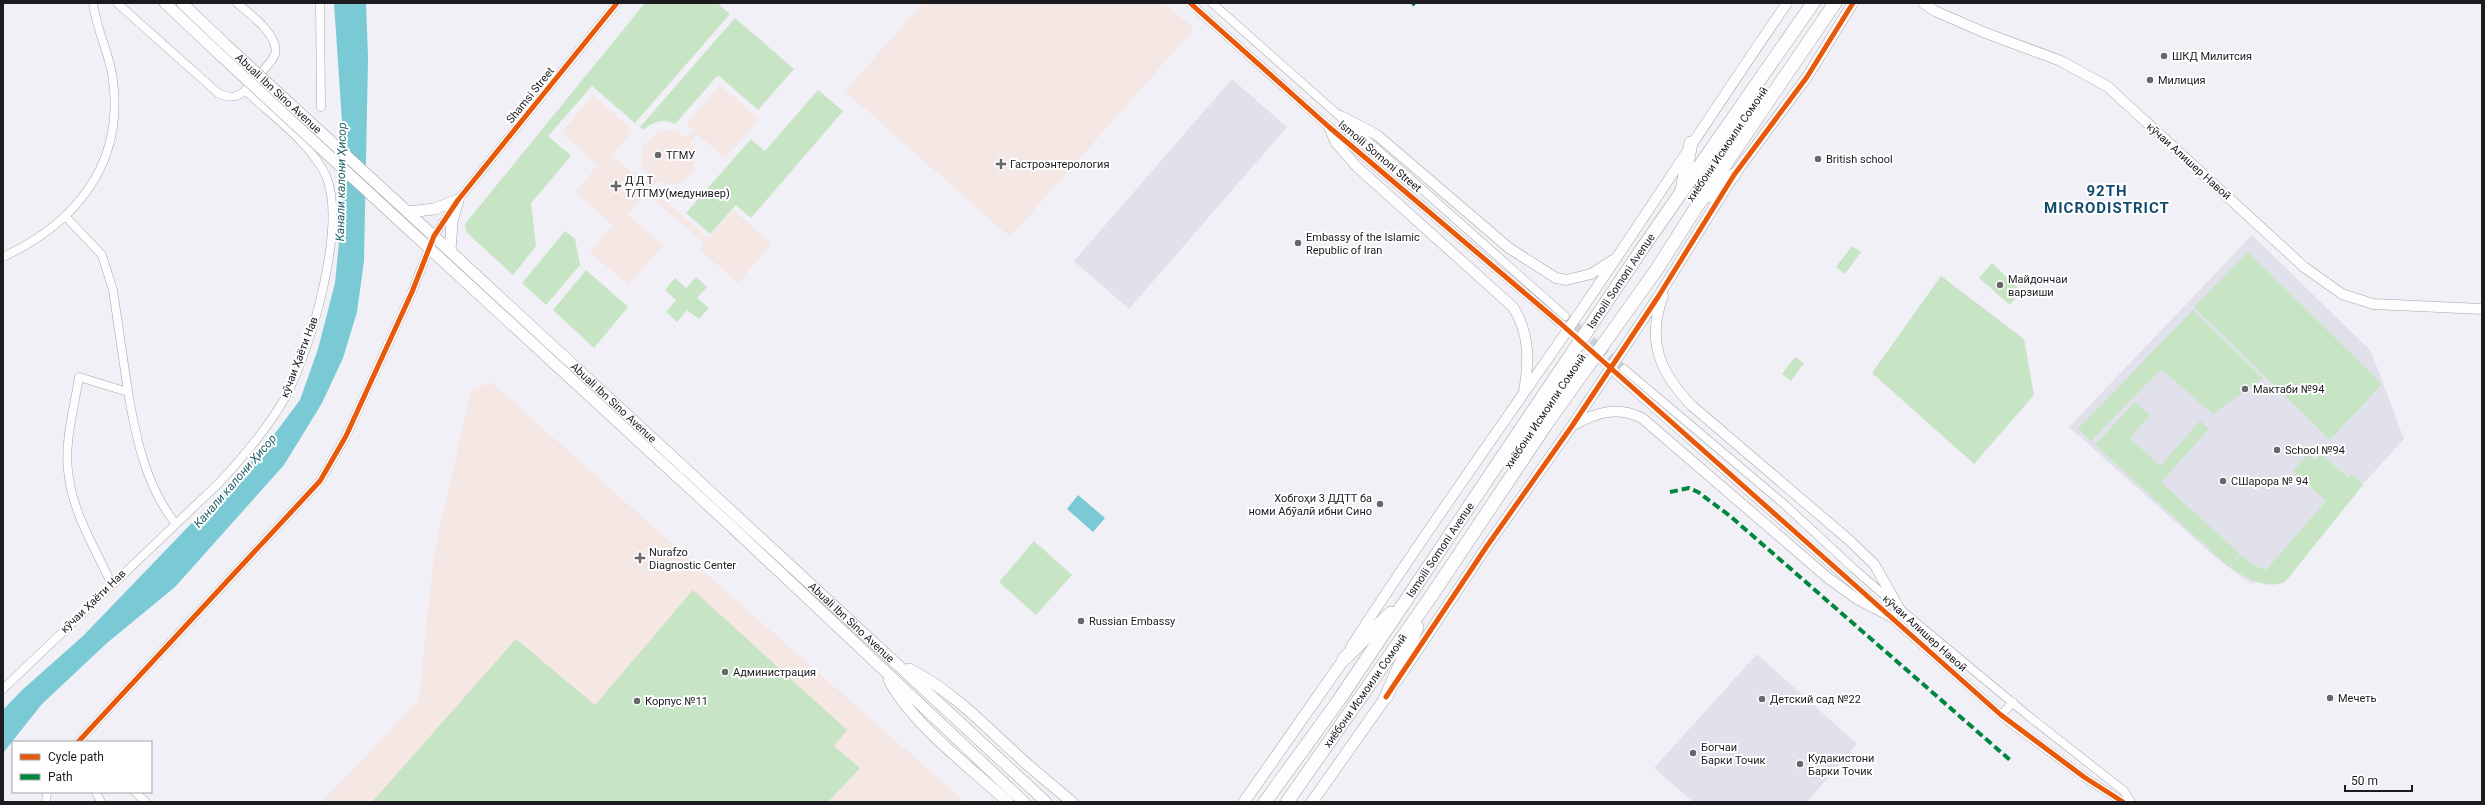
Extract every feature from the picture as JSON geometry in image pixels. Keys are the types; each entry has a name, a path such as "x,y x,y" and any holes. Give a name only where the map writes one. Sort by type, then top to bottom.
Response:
{"highway":[{"name":"Ismoili Somoni Avenue","path":"1339,700 1411,594 1477,492 1813,3"},
{"name":"хиёбони Исмоили Сомонӣ","path":"1287,802 1352,712 1545,426 1657,269 1697,206 1835,3"},
{"path":"1680,196 1691,143"},
{"path":"1697,206 1734,175"},
{"path":"1344,659 1411,594"},
{"path":"1386,697 1430,598"},
{"name":"хиёбони Исмоили Сомонӣ","path":"1265,802 1339,700"}],"main road":[{"name":"Abuali Ibn Sino Avenue","path":"165,3 221,48 404,208 1046,802"},
{"name":"Abuali Ibn Sino Avenue","path":"182,3 221,48 392,214 727,522 1024,802"},
{"path":"404,208 434,209 458,200"},
{"path":"450,251 452,222 458,200"},
{"path":"1244,802 1344,659"},
{"path":"896,662 932,680 958,700 1018,756 1072,802"},
{"path":"886,672 899,699 1008,802"},
{"path":"1312,802 1386,697"}],"street":[{"path":"3,257 30,243 66,217 84,197 100,172 110,140 113,123 113,79 93,3"},
{"path":"117,3 218,93 232,98 245,90 272,60 276,50 266,30 237,3"},
{"path":"320,3 321,107"},
{"name":"Shamsi Street","path":"80,741 320,482 346,436 412,292 428,247 434,236 458,200 617,3"},
{"name":"Ismoili Somoni Street","path":"1190,3 1329,127 1562,320 1432,197 1212,3"},
{"path":"1344,659 1401,570 1617,258 1691,143 1787,3"},
{"path":"1386,697 1487,546 1572,426 1669,279 1734,175 1807,77 1853,3"},
{"name":"кӯчаи Алишер Навоӣ","path":"1923,3 1935,11 1983,32 2061,61 2108,87 2304,267 2342,294 2373,304 2482,309"},
{"path":"1216,26 1226,15"},
{"name":"кӯчаи Ҳаёти Нав","path":"3,689 111,583 176,524 245,455 286,396 314,320 328,270 331,220 329,187 326,177 307,148 245,90"},
{"path":"1341,116 1377,135 1509,248 1556,278 1566,280 1591,274 1617,258"},
{"path":"1329,127 1336,144 1357,167 1513,307 1522,322 1528,346 1524,393"},
{"path":"1424,206 1432,197"},
{"path":"66,217 102,255 113,290 128,392 144,462 154,491 176,524"},
{"path":"1669,279 1660,303 1655,342 1662,366 1673,385 1691,405 1850,540 1874,564 1899,608"},
{"name":"кӯчаи Алишер Навоӣ","path":"1624,369 1784,504 1899,608 2124,791 2131,802"},
{"name":"кӯчаи Алишер Навоӣ","path":"1617,375 2001,715 2084,777 2123,802"},
{"path":"111,583 73,500 68,476 69,452 79,377 128,392"},
{"path":"1572,426 1592,415 1614,410 1642,418 1833,582 1869,606 1892,617"},
{"path":"2001,715 2013,702"},
{"path":"96,793 101,802"},
{"path":"136,793 146,802"}],"shaded area":[{"name":"Гастроэнтерология","path":"923,3 1165,3 1194,29 1010,237 845,91"},
{"path":"1232,79 1287,127 1129,309 1074,261"},
{"name":"Д Д Т Т/ТГМУ(медунивер)","path":"720,85 759,119 725,158 697,134 690,142 695,151 693,171 687,179 677,184 667,184 657,181 651,189 708,238 733,210 772,244 738,283 699,249 704,243 646,193 628,215 663,245 628,285 590,252 613,225 575,192 598,165 561,133 593,95 633,130 612,155 645,184 651,177 642,166 641,157 643,147 648,140 657,133 667,130 678,132 686,138 693,130 686,124"},
{"name":"Мактаби №94","path":"2252,235 2371,351 2404,439 2281,574 2251,584 2216,558 2069,427"},
{"path":"491,382 965,802 322,802 419,700 434,554 471,391"},
{"name":"Детский сад №22","path":"1757,654 1857,744 1807,802 1693,802 1654,768"}],"green space":[{"path":"645,3 717,3 730,14 635,123 592,86 548,136 571,156 531,203 536,246 513,275 466,232 465,224"},
{"path":"735,18 794,69 758,110 718,75 675,124 663,121 651,125 643,130 640,127"},
{"path":"818,90 843,111 751,218 736,205 710,234 686,213 751,139 765,151"},
{"path":"565,231 575,239 580,265 546,305 522,283"},
{"path":"1852,246 1861,252 1845,274 1836,267"},
{"path":"2248,252 2382,384 2330,440 2194,307"},
{"name":"Майдончаи варзиши","path":"1992,263 2021,291 2010,305 1979,278"},
{"path":"586,270 628,307 594,348 553,310"},
{"path":"1941,276 2024,339 2034,395 1974,464 1872,373"},
{"path":"696,277 707,287 697,298 709,308 699,319 687,310 677,322 666,312 676,300 665,290 675,278 686,288"},
{"path":"2193,310 2263,378 2213,414 2161,369 2091,441 2078,429"},
{"path":"1795,357 1804,363 1791,381 1782,374"},
{"path":"2135,402 2150,415 2130,438 2160,466 2200,421 2209,429 2161,482 2240,554 2229,567 2095,445"},
{"path":"2308,454 2315,460 2321,454 2348,478 2352,474 2363,485 2285,582 2270,585 2256,582 2230,567 2241,555 2255,566 2266,570 2326,501 2293,471"},
{"path":"1034,541 1072,575 1036,615 999,582"},
{"path":"693,590 847,730 834,746 860,768 828,802 372,802 516,639 595,705"}],"water":[{"name":"Канали калони Ҳисор","path":"334,3 366,3 368,58 364,261 357,312 343,358 322,403 284,465 175,587 107,643 42,704 3,753 3,710 21,691 83,636 264,448 300,400 318,349 335,283 341,222 343,136"},
{"path":"1078,495 1105,518 1093,532 1067,509"}],"tunnel":[{"path":"1565,316 1624,369"},
{"path":"1563,326 1614,372"}],"marked path":[{"path":"1670,492 1689,488 1698,492 1730,516 2010,760"}],"cycle path":[{"path":"79,741 320,481 346,436 412,292 434,236 458,200 617,3"},
{"path":"1190,3 1329,127 1560,323 2001,715 2084,777 2123,802"},
{"path":"1386,697 1487,546 1572,426 1658,297 1734,175 1807,77 1853,3"}],"place":[{"name":"ШКД Милитсия","path":"2164,56"},
{"name":"Милиция","path":"2150,80"},
{"name":"ТГМУ","path":"658,155"},
{"name":"British school","path":"1818,159"},
{"name":"Гастроэнтерология","path":"1001,164"},
{"name":"Д Д Т Т/ТГМУ(медунивер)","path":"616,186"},
{"name":"Embassy of the Islamic Republic of Iran","path":"1298,243"},
{"name":"Майдончаи варзиши","path":"2000,285"},
{"name":"Мактаби №94","path":"2245,389"},
{"name":"School №94","path":"2277,450"},
{"name":"СШарора № 94","path":"2223,481"},
{"name":"Хобгоҳи 3 ДДТТ ба номи Абӯалӣ ибни Сино","path":"1380,504"},
{"name":"Nurafzo Diagnostic Center","path":"640,558"},
{"name":"Russian Embassy","path":"1081,621"},
{"name":"Администрация","path":"725,672"},
{"name":"Мечеть","path":"2330,698"},
{"name":"Детский сад №22","path":"1762,699"},
{"name":"Корпус №11","path":"637,701"},
{"name":"Богчаи Барки Точик","path":"1693,753"},
{"name":"Кудакистони Барки Точик","path":"1800,764"}],"district":[{"name":"92TH MICRODISTRICT","path":"2107,200"}]}
